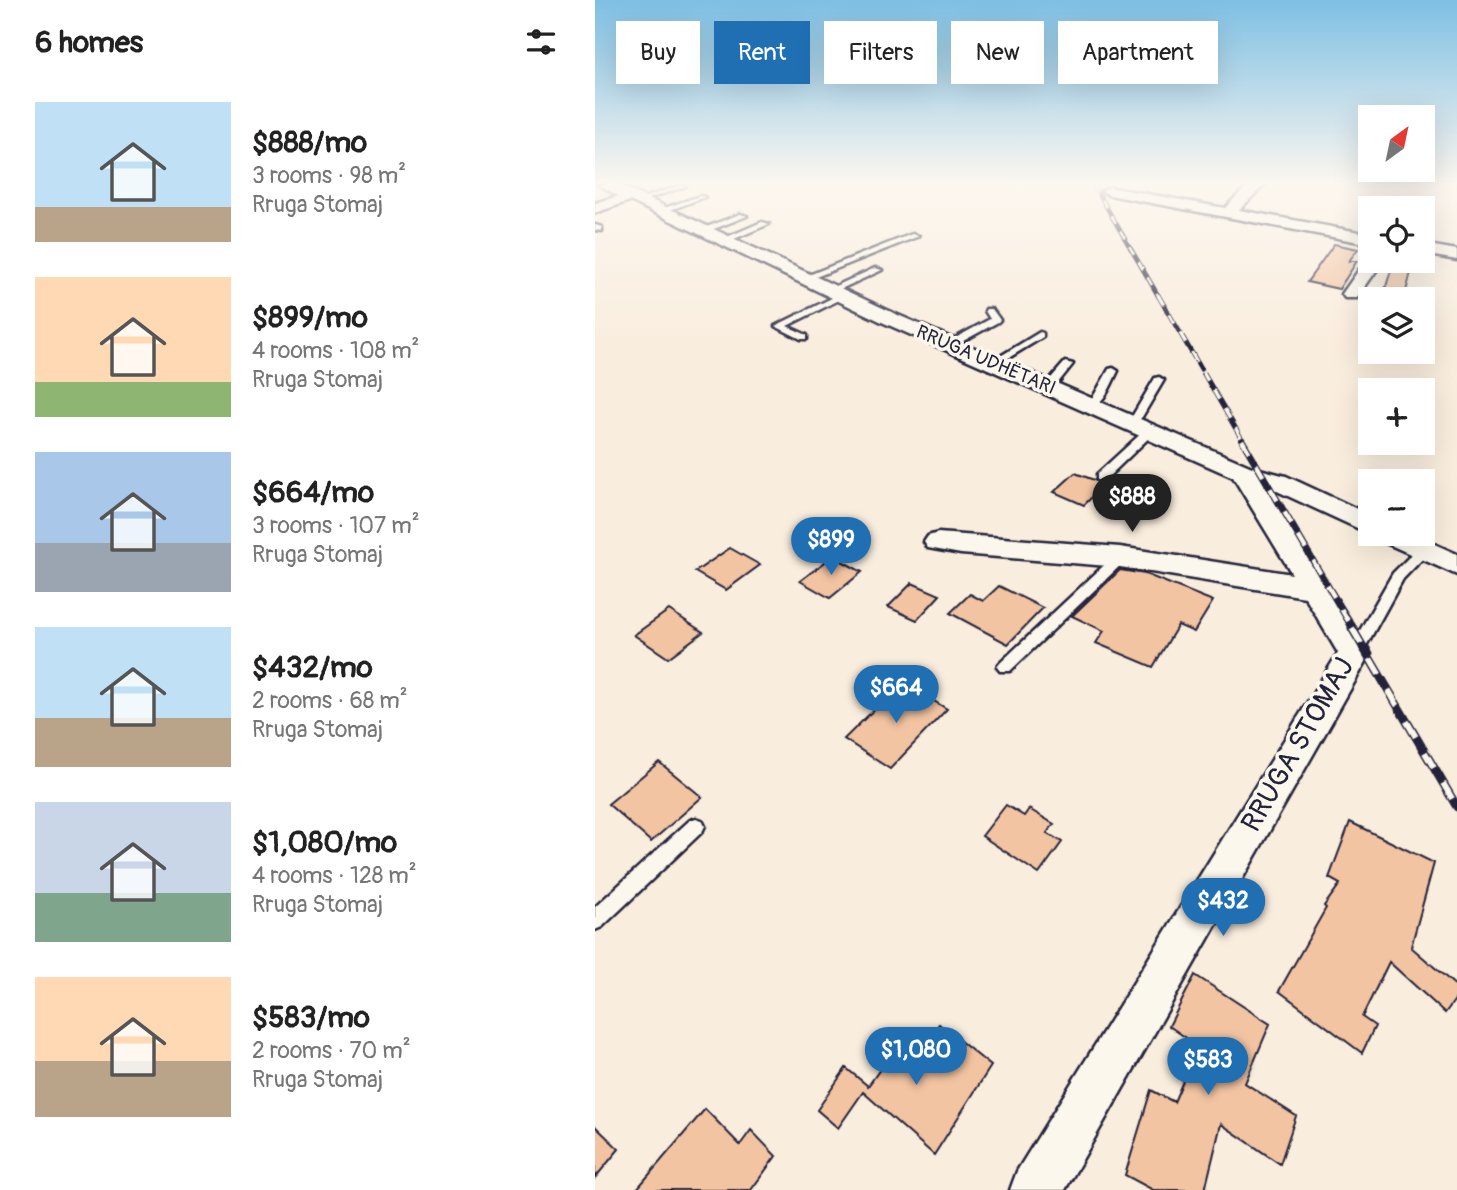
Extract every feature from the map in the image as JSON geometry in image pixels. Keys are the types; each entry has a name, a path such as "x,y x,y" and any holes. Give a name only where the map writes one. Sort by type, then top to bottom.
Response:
{"street":[{"name":"RRUGA UDHËTARI","path":"724,240 994,363 1243,472 1277,481 1358,519"},
{"path":"1435,251 1457,255"},
{"path":"1351,294 1366,273"},
{"name":"RRUGA STOMAJ","path":"1036,1190 1355,653 1243,472"},
{"path":"938,542 1121,557 1317,589"},
{"path":"1415,546 1457,565"}],"lane":[{"path":"805,278 906,240"},
{"path":"804,337 780,326 878,270"},
{"path":"951,344 995,320 989,311"},
{"path":"994,363 1040,335"},
{"path":"1049,387 1068,364"},
{"path":"1090,405 1096,401 1113,371"},
{"path":"1101,477 1140,427 1137,417 1159,380"},
{"path":"1355,653 1398,576 1424,550"},
{"path":"1005,667 1121,557"},
{"path":"595,920 696,826"}],"building":[{"path":"1334,244 1358,249 1349,261 1357,261 1339,289 1307,282"},
{"path":"1390,273 1411,273 1407,287 1386,287"},
{"path":"1075,473 1105,484 1084,505 1054,492"},
{"path":"730,548 760,565 726,590 695,572"},
{"path":"833,556 862,572 830,598 800,581"},
{"path":"1120,570 1145,574 1213,601 1194,632 1178,625 1153,667 1096,643 1104,631 1072,616"},
{"path":"912,583 940,595 917,620 888,607"},
{"path":"999,586 1043,608 1008,644 950,613 970,594 983,601"},
{"path":"669,610 703,632 668,658 634,635"},
{"path":"902,682 947,709 890,769 844,739"},
{"path":"659,762 702,797 651,842 608,804"},
{"path":"1006,805 1024,816 1029,809 1054,824 1047,833 1062,842 1039,874 982,836"},
{"path":"1350,822 1434,863 1411,947 1457,987 1457,997 1445,1013 1389,962 1362,1017 1375,1026 1362,1053 1279,991 1326,908 1324,906 1340,884 1329,878"},
{"path":"1195,975 1270,1024 1245,1083 1296,1116 1280,1164 1221,1124 1205,1190 1153,1190 1125,1175 1151,1090 1174,1102 1198,1046 1169,1026"},
{"path":"939,1024 991,1066 934,1155 863,1092 838,1128 817,1110 846,1068 868,1086 903,1037 920,1050"},
{"path":"705,1109 740,1145 751,1130 776,1156 751,1190 636,1190"},
{"path":"595,1126 619,1149 595,1178"}],"railway":[{"path":"1125,240 1159,297"},
{"path":"1158,295 1243,441"},
{"path":"1242,440 1353,629"},
{"path":"1352,628 1457,807"}]}
